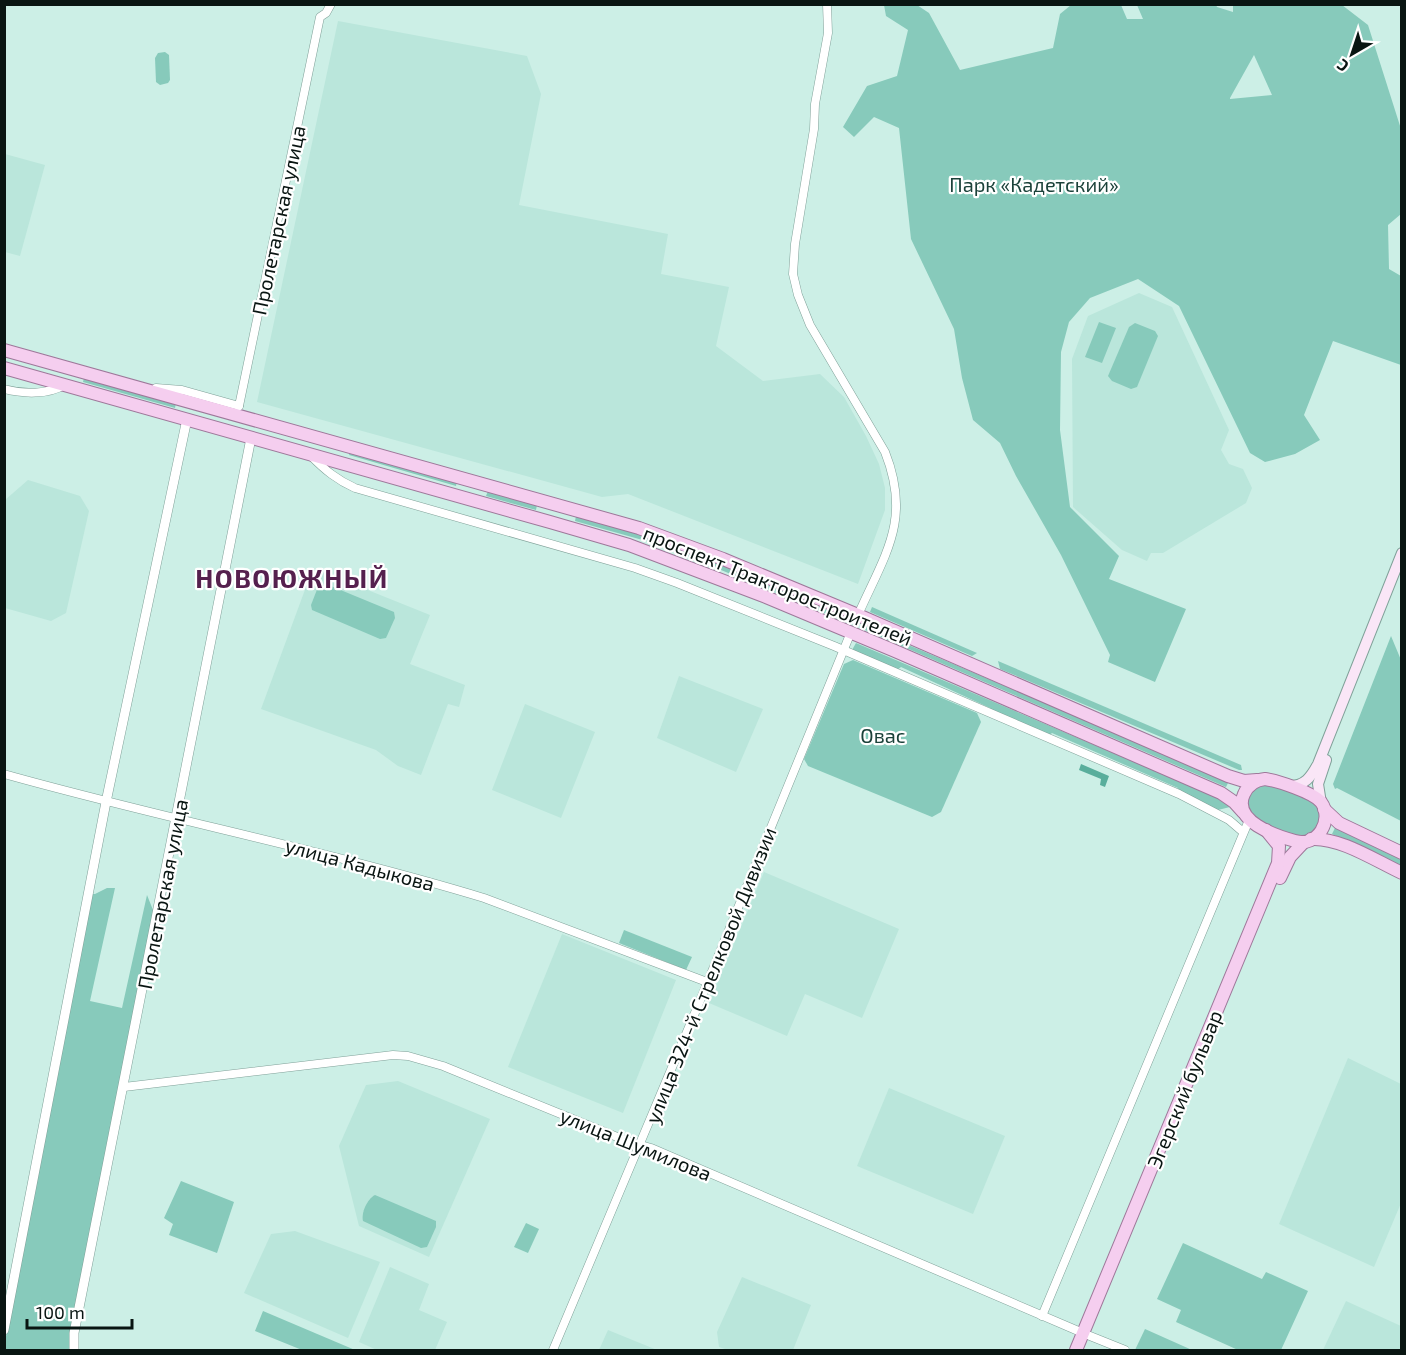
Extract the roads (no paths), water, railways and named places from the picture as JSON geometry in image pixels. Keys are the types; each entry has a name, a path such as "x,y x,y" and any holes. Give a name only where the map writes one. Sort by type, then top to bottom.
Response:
{"main road":[{"name":"проспект Тракторостроителей","path":"4,350 639,528 685,544 858,615 1220,773 1244,781 1257,780"},
{"name":"проспект Тракторостроителей","path":"4,368 629,544 674,560 850,632 1221,793 1234,802 1246,816"},
{"path":"187,419 197,404"},
{"path":"251,419 253,426 251,438"},
{"path":"335,461 339,444"},
{"path":"468,499 473,482"},
{"path":"562,525 567,509"},
{"path":"1307,841 1317,836 1326,821 1318,790 1320,776 1401,556"},
{"path":"1289,786 1304,783 1314,770 1401,572"},
{"path":"850,632 858,615"},
{"path":"1401,853 1347,828 1333,819 1312,796 1289,786 1265,779 1257,780 1244,793 1242,802 1246,816 1266,830 1295,841 1319,839 1339,843 1401,873"},
{"name":"Эгерский бульвар","path":"1076,1350 1087,1334 1160,1159 1278,863 1279,846 1266,830"},
{"name":"Эгерский бульвар","path":"1222,1007 1284,867 1307,841"},
{"name":"Эгерский бульвар","path":"1084,1350 1087,1334"}],"street":[{"name":"Пролетарская улица","path":"239,406 320,16 326,13 331,4"},
{"path":"827,4 828,33 815,104 814,129 793,263 798,296 810,325 879,441 893,473 896,490 896,526 858,615"},
{"name":"проспект Тракторостроителей","path":"4,389 24,393 56,390 64,385"},
{"path":"133,386 182,390 239,406 251,419"},
{"path":"4,1330 106,802 187,419"},
{"name":"Пролетарская улица","path":"74,1350 74,1333 251,438"},
{"path":"310,454 328,473 340,482 355,488 677,582 843,650 1189,799 1229,820 1243,832"},
{"name":"улица 324-й Стрелковой Дивизии","path":"553,1350 640,1145 850,632"},
{"name":"улица Кадыкова","path":"4,774 106,802 352,860 484,898 707,982"},
{"path":"1042,1316 1243,832 1246,816"},
{"name":"улица Шумилова","path":"124,1087 393,1055 408,1056 443,1066 640,1145 1125,1350"}],"district":[{"name":"НОВОЮЖНЫЙ","path":"292,577"}],"park label":[{"name":"Парк «Кадетский»","path":"1034,184"},
{"name":"Овас","path":"883,735"}]}
